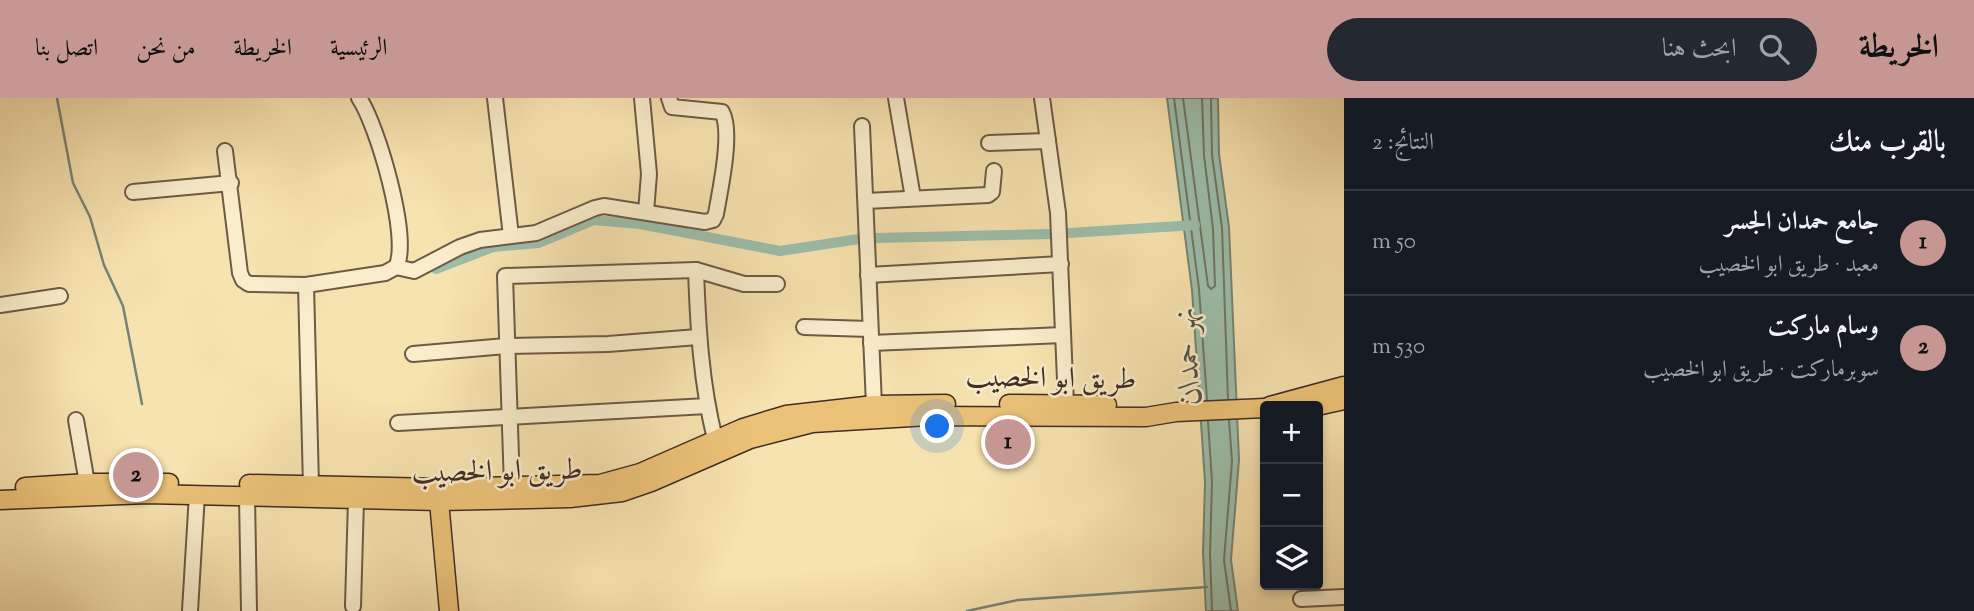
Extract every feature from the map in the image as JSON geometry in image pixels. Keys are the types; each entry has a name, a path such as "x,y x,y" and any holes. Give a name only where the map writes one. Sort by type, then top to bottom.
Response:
{"main road":[{"path":"1291,401 1344,386"},
{"path":"1323,405 1344,400"},
{"name":"طريق ابو الخصيب","path":"0,488 19,493 197,494 356,500 570,498 622,492 742,442 780,430 844,419 928,410 1066,404 1145,406 1176,412"},
{"name":"طريق ابو الخصيب","path":"0,500 19,493 87,483 427,488 587,485 640,473 757,423 786,415 874,405 928,410 1146,417 1176,412"},
{"path":"1176,412 1260,408"},
{"path":"439,501 449,611"}],"street":[{"path":"359,98 377,134 398,222 400,257 396,267"},
{"path":"495,98 511,236"},
{"path":"642,98 649,174 646,212"},
{"path":"225,151 243,280 249,284 306,285 384,272 396,267 414,271 460,247 480,240 536,233 604,206 705,222 713,220 726,150 725,117 722,112 672,107 668,98"},
{"path":"896,98 913,198"},
{"path":"1042,98 1058,213 1066,404"},
{"path":"862,126 874,405"},
{"path":"989,144 1048,141"},
{"path":"866,201 988,195 992,192 994,171"},
{"path":"133,192 231,183"},
{"path":"868,275 1061,264"},
{"path":"696,270 698,337 707,406 715,439"},
{"path":"512,487 505,276 696,270 744,284 777,284"},
{"path":"306,285 311,486"},
{"path":"0,305 60,296"},
{"path":"804,327 871,336 1063,335"},
{"path":"413,354 506,346 608,344 698,337"},
{"path":"398,423 707,406"},
{"path":"76,420 87,483"},
{"path":"190,611 197,494"},
{"path":"247,496 249,611"},
{"path":"353,606 356,500"},
{"path":"1301,599 1344,597"}],"water":[{"name":"نهر حمدان","path":"1167,98 1218,98 1219,154 1229,227 1239,460 1231,560 1238,611 1206,611 1203,553 1205,482 1192,290"}],"waterway":[{"path":"57,98 73,183 90,217 104,265 123,306 142,404"},
{"path":"436,269 493,247 539,243 594,220 640,224 780,251 859,239"},
{"path":"1069,233 1195,225"},
{"path":"876,238 1050,234"},
{"path":"967,611 1018,600 1207,587"}],"place":[{"name":"جامع حمدان الجسر","path":"1008,442"},
{"name":"وسام ماركت","path":"136,475"}]}
